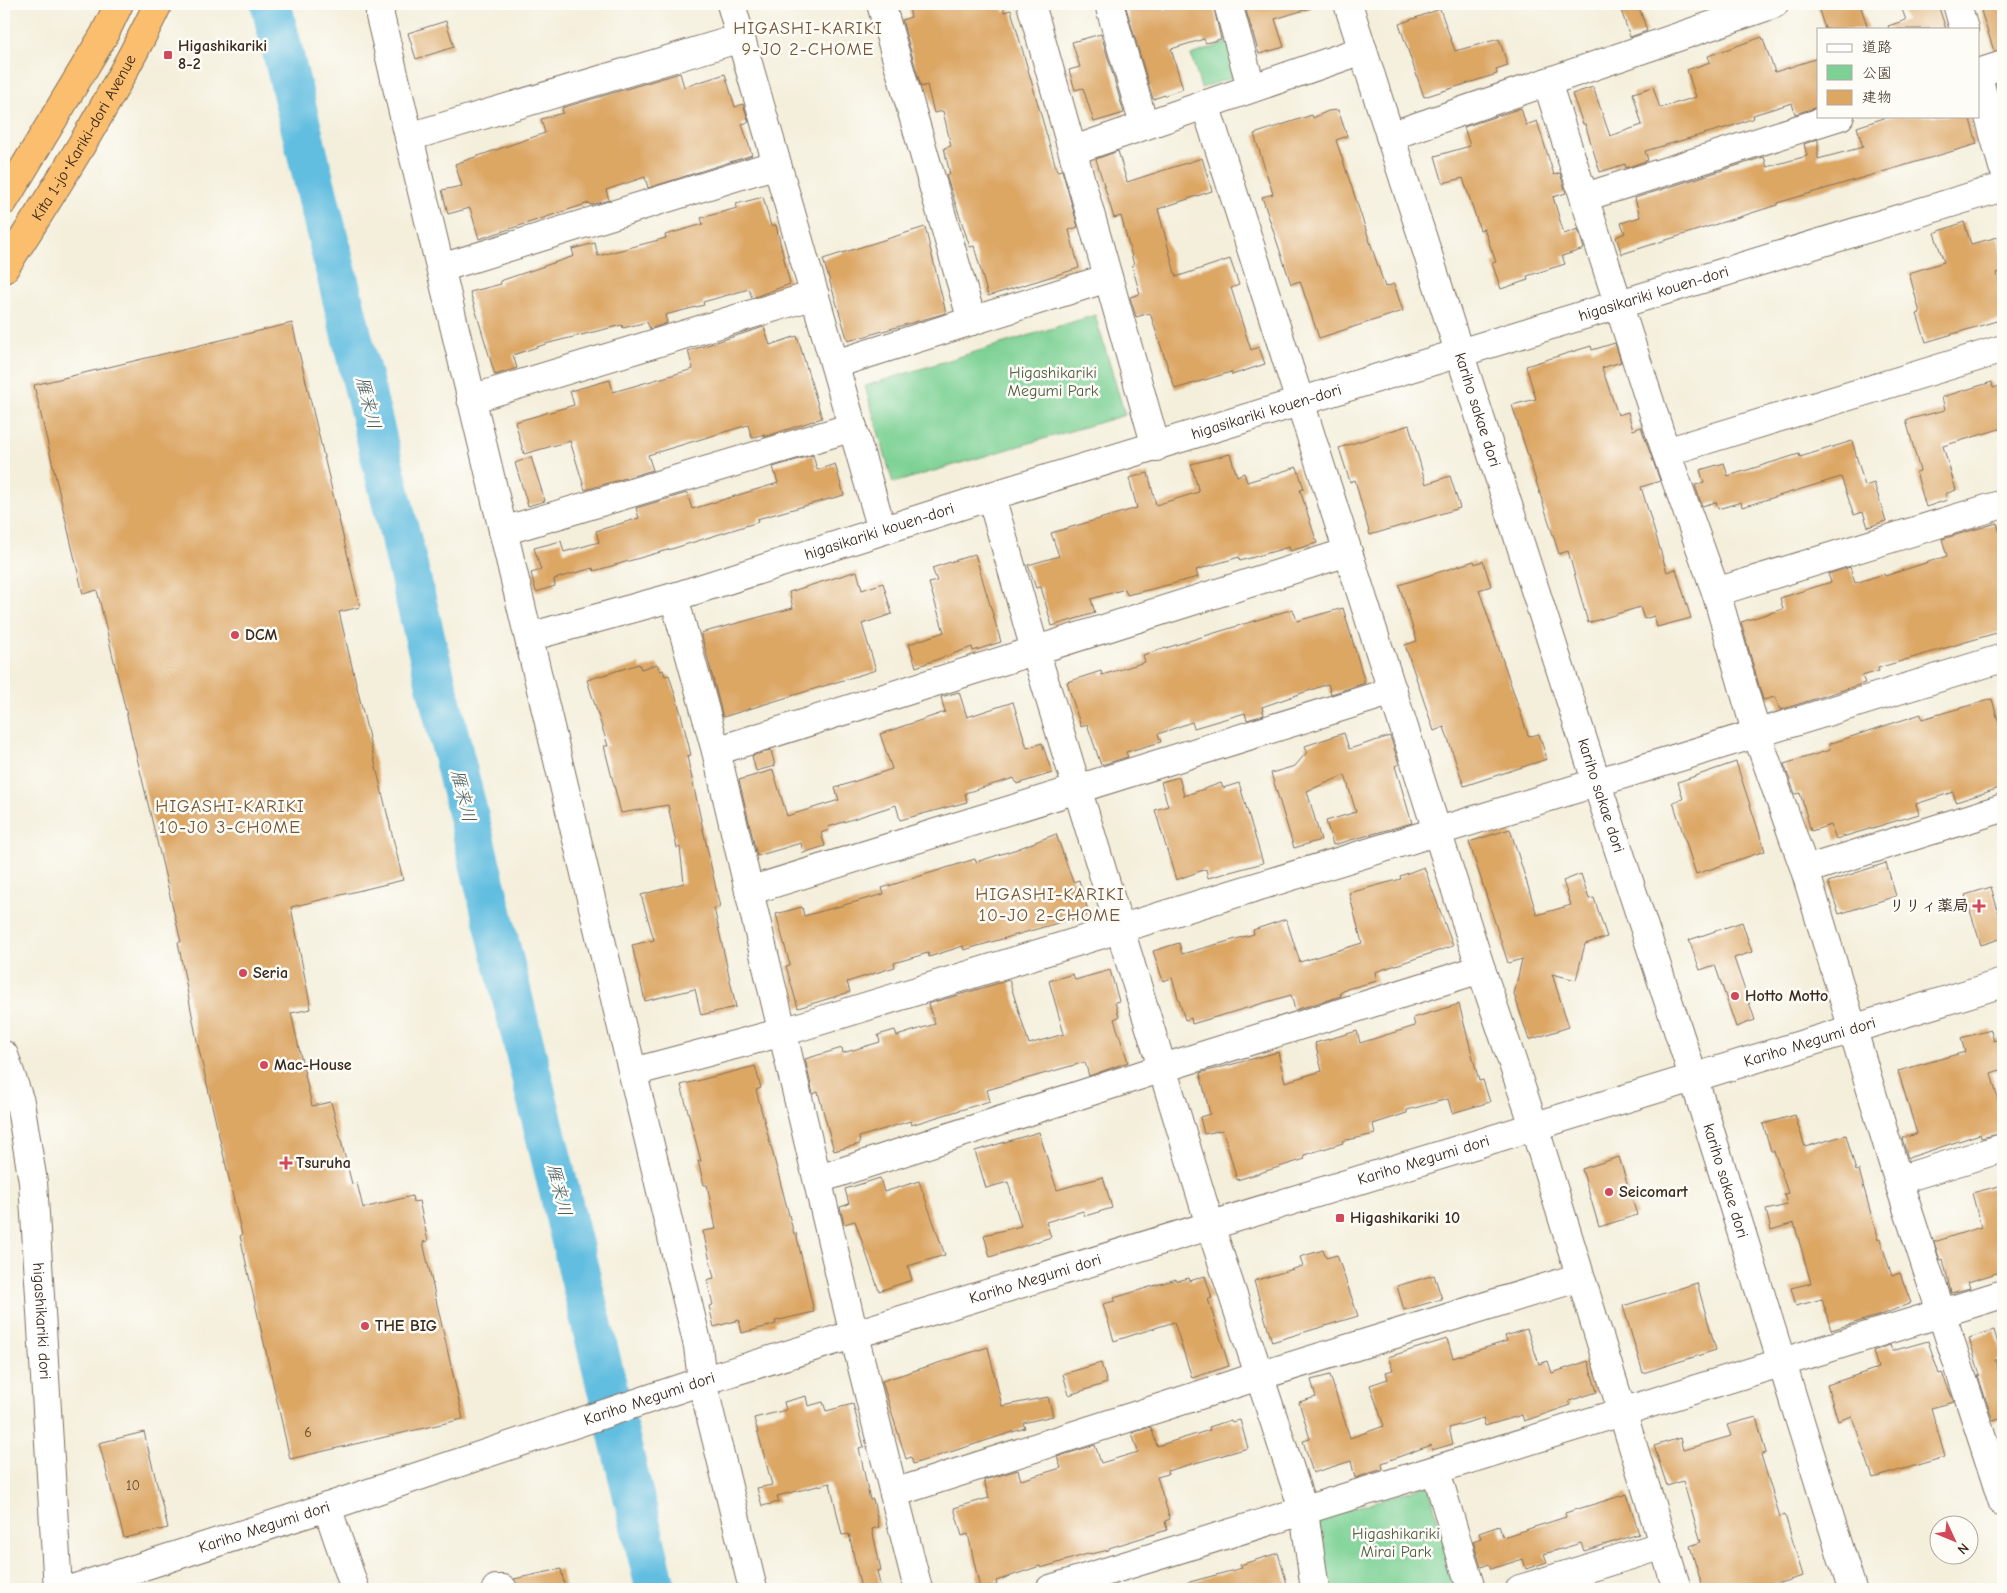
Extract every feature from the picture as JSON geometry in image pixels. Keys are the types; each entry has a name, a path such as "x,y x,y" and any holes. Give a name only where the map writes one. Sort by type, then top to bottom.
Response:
{"highway":[{"path":"4,201 104,35 119,4"},
{"name":"Kita 1-jo･Kariki-dori Avenue","path":"4,269 52,194 132,60 158,4"}],"street":[{"path":"380,4 380,16 698,1346 702,1381 754,1589"},
{"path":"731,4 882,530"},
{"path":"882,4 972,321"},
{"path":"1031,4 1074,150 1156,447"},
{"path":"1109,4 1144,125"},
{"path":"1228,4 1251,87"},
{"name":"kariho sakae dori","path":"1348,4 1461,353 1597,784 1693,1076 1852,1589"},
{"path":"1390,136 1774,4"},
{"path":"1957,4 1964,28"},
{"path":"409,137 741,38"},
{"path":"1074,150 1251,87 1363,50"},
{"path":"1980,74 2003,65"},
{"path":"1547,82 1666,452 1716,592 1756,732 1805,870 1940,1313 1994,1441 2003,1503"},
{"path":"1980,82 2003,167"},
{"path":"1205,104 1534,1126 1677,1589"},
{"path":"1585,197 1834,118"},
{"path":"441,268 777,164"},
{"name":"higasikariki kouen-dori","path":"529,637 674,597 991,496 2003,187"},
{"path":"834,364 1108,278"},
{"path":"471,399 815,295"},
{"path":"1666,452 2003,349"},
{"path":"503,531 853,426"},
{"path":"991,496 1035,650 1210,1225 1304,1512 1315,1589"},
{"path":"1716,592 2003,504"},
{"path":"716,751 1348,552"},
{"path":"674,597 716,751 854,1336 918,1589"},
{"path":"633,1072 783,1032 1597,784 1756,732 2003,658"},
{"path":"749,891 1393,692"},
{"path":"1805,870 2003,808"},
{"path":"818,1179 1163,1068 1482,969"},
{"name":"Kariho Megumi dori","path":"72,1589 326,1507 702,1381 854,1336 1693,1076 2003,983"},
{"name":"higashikariki dori","path":"4,1055 20,1102 32,1182 58,1589"},
{"path":"1898,1180 2003,1148"},
{"path":"894,1493 1259,1376 1580,1278"},
{"path":"1050,1589 1304,1512 1782,1361 2003,1294"},
{"path":"1436,1471 1471,1589"},
{"path":"326,1507 355,1589"},
{"path":"1520,1589 1664,1545"},
{"path":"496,1589 503,1589"}],"green space":[{"path":"1229,42 1240,75 1201,88 1191,55"},
{"path":"2003,78 2003,122 1991,82"},
{"name":"Higashikariki Megumi Park","path":"1095,315 1125,415 893,483 865,386"},
{"name":"Higashikariki Mirai Park","path":"1428,1485 1458,1589 1328,1589 1318,1519"}],"building":[{"path":"908,4 1003,4 1004,12 1011,10 1057,171 1062,170 1078,227 1069,230 1079,268 988,296 974,246 970,247 946,175 950,174 944,148 951,146 943,111 934,113 927,85 921,87 902,20 911,17"},
{"path":"1125,4 1163,4 1165,10 1186,4 1213,4 1221,39 1206,43 1204,39 1171,49 1183,89 1153,99"},
{"path":"1244,4 1310,4 1311,8 1275,19 1284,47 1259,54"},
{"path":"1619,4 1638,4 1647,31 1630,37"},
{"path":"1817,4 1860,4 1868,28 1825,28"},
{"path":"1900,4 1934,4 1936,9 1939,8 1946,28 1889,28 1888,26 1906,20"},
{"path":"2003,4 2003,50 1994,51 1981,11"},
{"path":"1440,9 1455,51 1499,39 1508,66 1496,70 1497,74 1424,97 1399,24"},
{"path":"446,21 454,47 416,59 408,33"},
{"path":"1101,34 1124,113 1094,122 1083,88 1075,90 1069,70 1080,67 1072,42"},
{"path":"1762,37 1775,72 1817,58 1817,107 1795,114 1792,103 1753,115 1754,118 1735,125 1645,151 1648,160 1626,168 1625,164 1600,172 1585,124 1583,124 1572,94 1593,87 1610,136 1642,125 1633,93 1653,87 1660,108 1696,97 1687,70 1710,62 1708,56"},
{"path":"680,73 684,87 725,74 735,107 743,104 749,122 742,124 752,155 648,188 645,177 606,190 609,200 590,205 589,203 479,239 470,208 448,214 442,190 462,186 455,164 545,133 541,119 563,113 562,108"},
{"path":"1521,108 1526,125 1537,121 1554,175 1560,173 1566,193 1553,197 1564,234 1578,229 1584,249 1562,256 1565,264 1527,276 1528,280 1501,289 1492,263 1496,262 1484,229 1480,230 1463,178 1443,183 1435,156 1470,146 1464,127"},
{"path":"1338,110 1347,136 1336,140 1385,287 1394,284 1403,311 1319,338 1300,281 1291,284 1262,197 1273,194 1254,134 1312,115 1313,118 1328,111"},
{"path":"1884,118 1970,118 1977,144 1777,203 1777,205 1622,254 1616,237 1625,233 1621,223 1640,217 1635,198 1764,157 1767,167 1807,156 1804,144 1818,139 1818,159 1863,147 1857,127"},
{"path":"1118,151 1127,182 1202,158 1212,191 1158,209 1176,277 1230,259 1239,285 1231,288 1251,350 1259,347 1265,364 1232,375 1231,372 1175,389 1150,313 1136,317 1130,297 1140,294 1132,266 1134,265 1121,216 1114,218 1096,159"},
{"path":"763,197 771,226 776,225 790,284 752,298 749,289 703,302 704,305 665,315 667,323 650,329 647,322 623,328 622,325 549,343 513,355 517,368 495,375 470,292 501,284 500,281 574,256 572,249 595,243 598,256 666,238 665,235 703,224 701,218 737,208 736,204"},
{"path":"1964,222 1971,244 1998,237 2003,257 2003,271 1997,273 2003,294 2003,319 1926,342 1917,314 1920,313 1909,273 1944,262 1934,233"},
{"path":"925,227 946,313 848,341 823,259"},
{"path":"292,323 360,607 339,612 403,880 291,907 311,1009 291,1013 312,1106 331,1102 352,1184 357,1183 363,1208 412,1196 413,1202 419,1201 428,1241 423,1242 463,1419 290,1459 240,1236 242,1235 197,1041 178,942 181,942 97,590 83,594 34,385"},
{"path":"764,327 770,345 797,336 822,418 764,437 764,434 752,438 748,425 648,455 653,470 585,490 570,441 524,454 515,422 574,405 570,391 610,380 613,392 693,369 688,351"},
{"path":"1615,343 1621,362 1602,368 1618,415 1628,412 1633,430 1641,427 1660,481 1641,487 1667,572 1676,569 1691,618 1657,627 1654,616 1644,619 1640,607 1588,623 1568,551 1559,554 1512,405 1536,399 1526,366 1591,346 1592,350"},
{"path":"1992,382 1993,388 2003,385 2003,428 1943,446 1956,490 1945,494 1947,500 1926,507 1916,472 1920,471 1906,420 1945,410 1942,397"},
{"path":"1409,425 1426,484 1450,476 1460,508 1370,535 1355,480 1350,482 1339,448"},
{"path":"1852,441 1865,486 1874,483 1886,521 1868,527 1863,512 1854,515 1841,477 1742,507 1741,502 1718,509 1716,502 1702,506 1695,485 1704,483 1700,470 1724,463 1728,476 1799,454 1800,457"},
{"path":"1230,454 1237,476 1244,473 1247,482 1297,467 1304,489 1300,490 1317,543 1290,551 1289,547 1240,561 1239,557 1196,570 1198,577 1127,595 1125,589 1091,599 1095,613 1052,626 1041,587 1036,588 1028,565 1059,556 1051,533 1137,508 1129,478 1148,473 1156,505 1199,492 1191,464"},
{"path":"813,455 817,470 835,464 844,495 757,519 758,522 678,547 594,571 593,568 554,579 555,586 536,592 531,573 541,570 534,548 561,541 564,552 599,542 596,531 639,518 636,508 687,493 692,509 778,483 773,467"},
{"path":"531,457 545,501 528,506 515,463"},
{"path":"1997,523 2003,544 2003,631 1878,668 1879,671 1862,676 1865,683 1780,710 1775,697 1763,700 1741,622 1783,609 1780,598 1831,582 1828,574 1850,567 1855,583 1884,574 1885,576 1947,556 1942,539"},
{"path":"975,554 1001,642 973,651 972,647 916,667 909,644 944,632 929,583 937,581 932,568"},
{"path":"1474,561 1475,564 1483,561 1491,586 1479,590 1528,735 1539,734 1547,759 1464,786 1444,727 1434,731 1405,645 1417,641 1399,585"},
{"path":"857,571 862,590 883,583 892,614 862,624 876,670 723,717 701,633 793,608 789,592"},
{"path":"1343,608 1365,683 1331,694 1328,684 1262,707 1264,715 1247,720 1245,713 1194,728 1192,722 1158,734 1161,742 1126,752 1128,757 1101,765 1087,724 1081,727 1067,682 1101,671 1102,675 1145,662 1143,655 1293,609 1297,621"},
{"path":"639,664 641,669 657,664 660,671 663,670 665,676 669,675 681,714 691,755 687,756 720,907 714,908 736,1007 701,1015 695,989 645,1001 632,945 654,940 641,895 684,883 680,847 677,848 668,805 621,813 604,746 608,746 587,680"},
{"path":"959,692 967,717 1013,702 1027,748 1042,743 1052,773 1017,784 1014,778 965,793 967,802 900,820 896,805 828,827 829,830 821,833 825,846 803,853 801,843 757,856 739,780 773,770 787,816 839,800 835,788 892,769 880,734 945,712 941,697"},
{"path":"1992,699 2003,738 2003,787 1956,802 1953,792 1916,804 1919,814 1836,839 1831,825 1811,831 1800,793 1795,794 1784,764 1830,750 1829,744 1921,714 1922,719"},
{"path":"1344,733 1349,749 1390,736 1399,764 1395,766 1412,823 1333,845 1326,821 1356,812 1345,775 1307,791 1321,840 1294,848 1271,773 1295,766 1307,752 1305,746"},
{"path":"771,750 775,766 756,771 752,756"},
{"path":"1736,762 1765,851 1696,874 1673,802 1683,799 1678,782"},
{"path":"1179,777 1184,796 1221,783 1223,788 1239,783 1263,863 1208,878 1206,869 1176,880 1155,810 1168,806 1161,782"},
{"path":"1510,829 1537,915 1571,905 1563,881 1581,874 1589,899 1594,898 1607,937 1585,944 1576,980 1552,974 1569,1027 1529,1040 1514,994 1522,959 1508,963 1469,842"},
{"path":"1056,834 1073,882 1079,880 1089,914 964,950 963,946 929,957 928,953 894,963 895,967 847,982 850,992 798,1008 786,966 790,965 776,914 802,907 804,916 884,894 882,888 975,859 976,862"},
{"path":"1886,863 1896,896 1839,914 1828,882"},
{"path":"1424,867 1453,946 1375,972 1377,981 1347,989 1340,993 1341,996 1295,1010 1291,995 1192,1024 1191,1018 1185,1020 1172,978 1163,981 1153,951 1179,943 1182,954 1254,934 1253,930 1286,919 1300,962 1362,943 1349,893 1401,879 1400,876"},
{"path":"1991,887 2003,928 2003,938 1981,945 1965,895"},
{"path":"1742,922 1752,952 1734,958 1755,1020 1736,1027 1715,965 1700,970 1689,940"},
{"path":"1110,970 1119,1001 1115,1002 1119,1017 1114,1019 1128,1062 1089,1076 1085,1062 987,1090 990,1101 911,1125 910,1121 859,1137 860,1144 834,1151 818,1092 813,1094 805,1059 842,1048 843,1053 880,1042 878,1035 895,1030 897,1036 935,1024 928,1004 1009,980 1029,1044 1064,1034 1049,981 1073,974 1075,980"},
{"path":"1459,1004 1479,1081 1483,1080 1490,1102 1452,1113 1448,1099 1407,1110 1407,1113 1373,1124 1375,1134 1342,1141 1343,1143 1304,1155 1305,1159 1237,1180 1223,1130 1204,1134 1200,1117 1210,1114 1200,1073 1278,1052 1285,1082 1322,1071 1315,1043 1357,1031 1360,1043 1415,1026 1413,1018"},
{"path":"1991,1030 1994,1041 2003,1038 2003,1069 1991,1073 2003,1119 2003,1133 1981,1138 1980,1134 1908,1158 1902,1138 1917,1134 1898,1071 1965,1052 1961,1038"},
{"path":"755,1066 761,1088 756,1090 794,1234 796,1233 814,1312 775,1321 776,1324 742,1333 739,1320 714,1327 709,1306 713,1305 707,1280 714,1278 703,1231 716,1229 707,1185 704,1185 698,1161 701,1161 681,1085"},
{"path":"1795,1115 1805,1147 1846,1135 1856,1171 1859,1170 1878,1240 1880,1239 1892,1276 1900,1273 1911,1303 1881,1315 1831,1330 1822,1299 1796,1306 1791,1288 1811,1283 1794,1223 1771,1230 1766,1210 1787,1205 1784,1194 1788,1193 1774,1151 1771,1151 1763,1124"},
{"path":"1039,1132 1057,1190 1103,1177 1112,1208 1085,1216 1083,1211 1046,1222 1051,1237 990,1257 984,1235 1021,1226 1008,1182 986,1188 975,1151"},
{"name":"Seicomart","path":"1619,1157 1637,1215 1599,1227 1582,1169"},
{"path":"880,1178 884,1192 919,1181 945,1255 908,1266 912,1280 879,1291 855,1221 844,1224 840,1207 849,1204 845,1189"},
{"path":"2003,1185 2003,1271 1968,1282 1970,1288 1951,1293 1943,1259 1940,1260 1934,1242 1981,1227 1972,1193"},
{"path":"1323,1250 1326,1258 1337,1255 1358,1316 1272,1342 1254,1281 1303,1266 1300,1257"},
{"path":"1434,1275 1442,1299 1404,1310 1397,1286"},
{"path":"1205,1276 1212,1298 1208,1299 1229,1366 1192,1378 1174,1322 1114,1341 1103,1304 1115,1301 1114,1298 1176,1279 1177,1281 1189,1278 1190,1281"},
{"path":"1697,1283 1716,1350 1643,1373 1623,1306"},
{"path":"1527,1329 1539,1364 1548,1361 1552,1373 1588,1361 1597,1392 1569,1401 1571,1405 1524,1421 1522,1415 1485,1426 1483,1418 1449,1428 1453,1444 1432,1450 1431,1445 1382,1463 1383,1469 1355,1478 1351,1461 1313,1473 1303,1441 1310,1439 1299,1402 1316,1397 1311,1380 1330,1375 1350,1438 1384,1426 1370,1385 1388,1379 1386,1372 1393,1370 1388,1357 1447,1339 1453,1358 1507,1341 1505,1336"},
{"path":"1994,1330 2002,1358 1995,1360 2003,1388 2003,1418 1993,1421 1978,1376 1980,1375 1969,1338"},
{"path":"1928,1341 1939,1374 1942,1373 1954,1402 1931,1408 1945,1457 1873,1478 1852,1416 1838,1421 1827,1385 1878,1368 1873,1351 1890,1345 1892,1351"},
{"path":"988,1347 1002,1406 1048,1397 1053,1416 1023,1423 1025,1428 913,1464 911,1457 906,1459 882,1381"},
{"path":"1101,1363 1107,1383 1069,1395 1063,1374"},
{"path":"806,1396 808,1406 823,1402 826,1411 853,1404 864,1447 859,1448 870,1500 873,1499 879,1527 872,1529 881,1570 877,1571 881,1589 861,1589 849,1534 842,1535 830,1483 777,1496 779,1502 762,1506 757,1488 772,1485 754,1418 786,1410 784,1402"},
{"path":"1756,1417 1766,1453 1761,1455 1780,1517 1785,1515 1803,1576 1759,1589 1703,1589 1690,1546 1701,1542 1683,1481 1667,1486 1654,1446 1680,1438 1683,1450 1731,1436 1727,1425"},
{"path":"1231,1420 1232,1422 1240,1420 1248,1448 1167,1471 1168,1474 1157,1477 1170,1519 1165,1521 1167,1530 1109,1548 1109,1550 1091,1553 1041,1568 1040,1566 996,1581 997,1585 980,1589 968,1534 962,1536 954,1508 989,1498 984,1480 1018,1470 1021,1480 1061,1468 1057,1457 1095,1445 1101,1463 1138,1452 1132,1433 1151,1427 1157,1446 1210,1430 1209,1427"},
{"path":"144,1432 168,1528 124,1538 99,1443"},
{"path":"1627,1494 1639,1534 1584,1551 1581,1543 1544,1554 1547,1562 1526,1569 1523,1559 1491,1569 1489,1564 1481,1567 1473,1541 1481,1538 1479,1533 1499,1526 1503,1537 1566,1517 1565,1513"},
{"path":"1278,1553 1287,1584 1269,1589 1187,1589 1186,1583 1242,1568 1240,1565"},
{"path":"561,1569 565,1589 519,1589 514,1579"}],"waterway":[{"name":"雁来川","path":"271,4 656,1589"}],"place":[{"name":"Higashikariki 8-2","path":"168,55"},
{"name":"DCM","path":"235,635"},
{"name":"リリィ薬局","path":"1979,906"},
{"name":"Seria","path":"243,973"},
{"name":"Hotto Motto","path":"1735,996"},
{"name":"Mac-House","path":"264,1065"},
{"name":"Tsuruha","path":"286,1163"},
{"name":"Seicomart","path":"1609,1192"},
{"name":"Higashikariki 10","path":"1340,1218"},
{"name":"THE BIG","path":"365,1326"}],"district":[{"name":"HIGASHI-KARIKI 9-JO 2-CHOME","path":"808,38"},
{"name":"HIGASHI-KARIKI 10-JO 3-CHOME","path":"230,816"},
{"name":"HIGASHI-KARIKI 10-JO 2-CHOME","path":"1050,904"}]}
